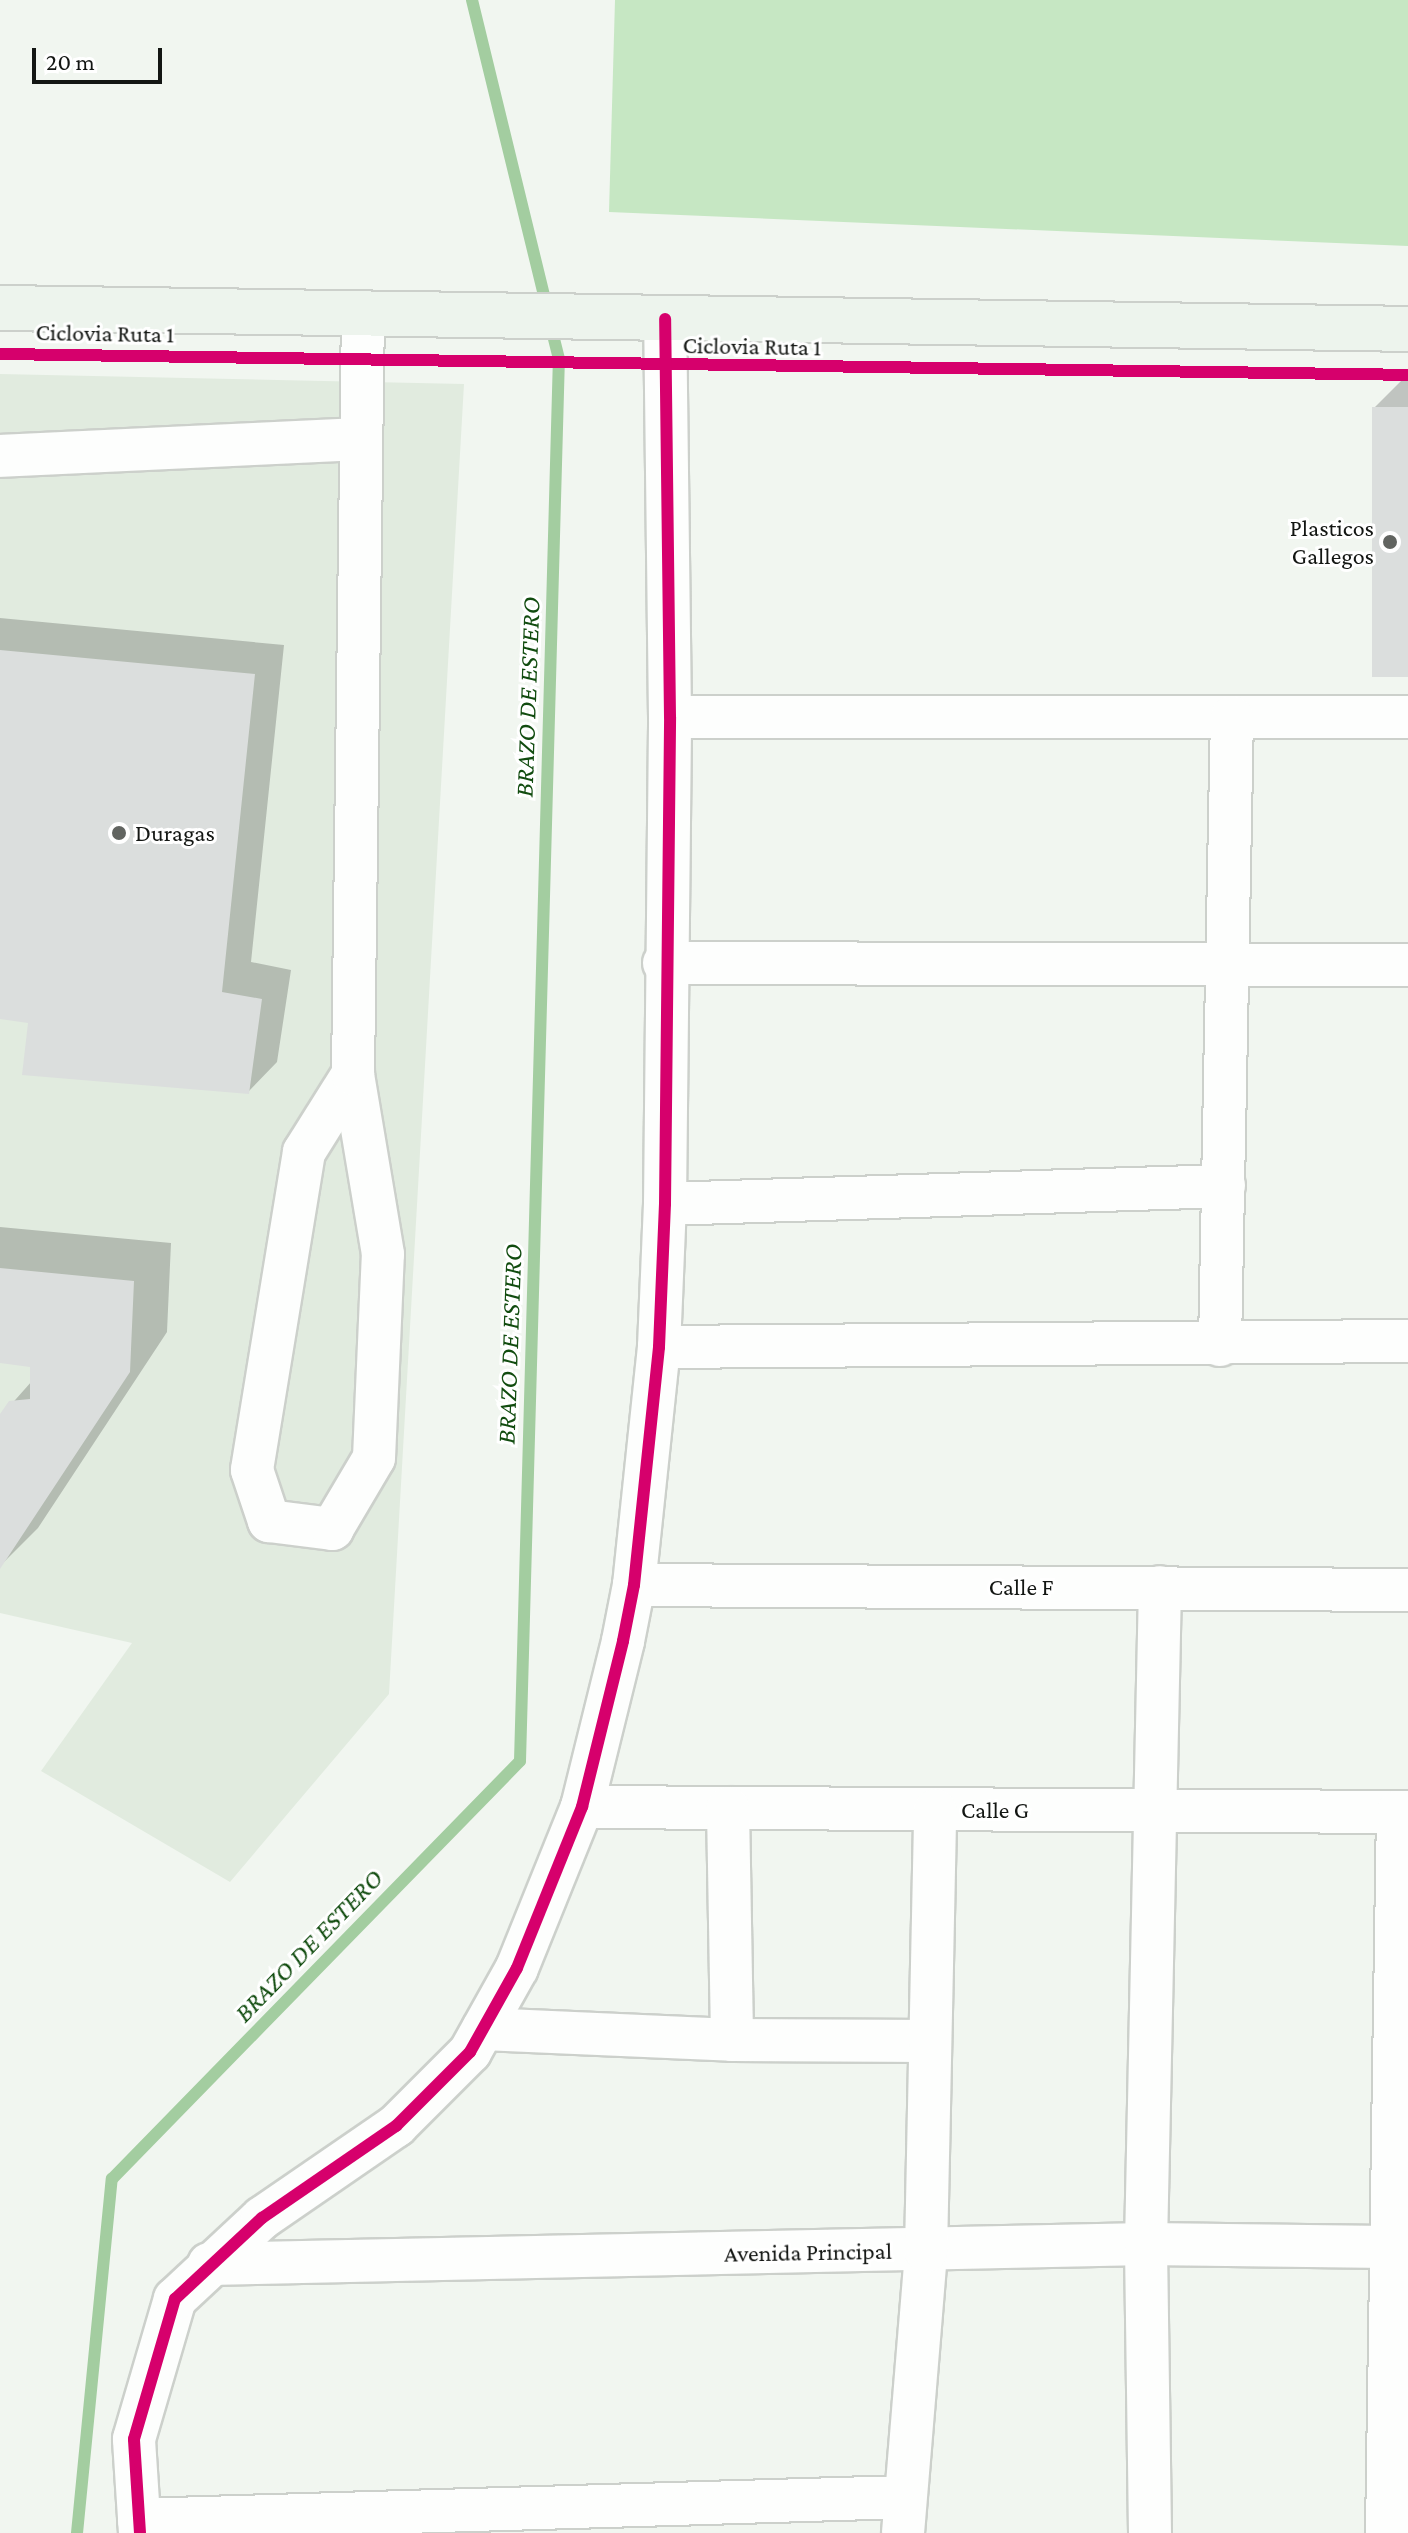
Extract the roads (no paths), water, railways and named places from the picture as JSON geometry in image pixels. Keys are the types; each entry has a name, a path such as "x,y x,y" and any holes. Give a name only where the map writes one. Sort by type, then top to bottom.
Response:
{"main road":[{"path":"0,308 1408,329"}],"street":[{"path":"353,1074 304,1152 252,1470 269,1521 332,1529 374,1458 383,1254 353,1074 363,314"},
{"path":"665,319 670,717 664,963 665,1204 659,1347 634,1585 582,1807 517,1968 470,2052 396,2126 262,2218 209,2264 175,2299 134,2439 140,2527 903,2515 926,2251 935,1810"},
{"path":"0,456 361,439"},
{"path":"670,717 1408,717"},
{"path":"1220,1345 1232,717"},
{"path":"664,963 1408,965"},
{"path":"665,1204 1224,1186"},
{"path":"659,1347 1220,1345 1408,1341"},
{"name":"Calle F","path":"634,1585 1408,1590"},
{"path":"1150,2533 1146,2244 1160,1587"},
{"name":"Calle G","path":"582,1807 1403,1812"},
{"path":"728,1808 732,2040"},
{"path":"1394,2507 1403,1812"},
{"path":"483,2029 732,2040 930,2041"},
{"name":"Avenida Principal","path":"209,2264 1146,2244 1398,2246"}],"waterway":[{"name":"BRAZO DE ESTERO","path":"472,0 547,308"},
{"name":"BRAZO DE ESTERO","path":"77,2533 112,2179 520,1761 559,359 551,326"}],"place":[{"name":"Plasticos Gallegos","path":"1390,542"},
{"name":"Duragas","path":"119,833"}]}
